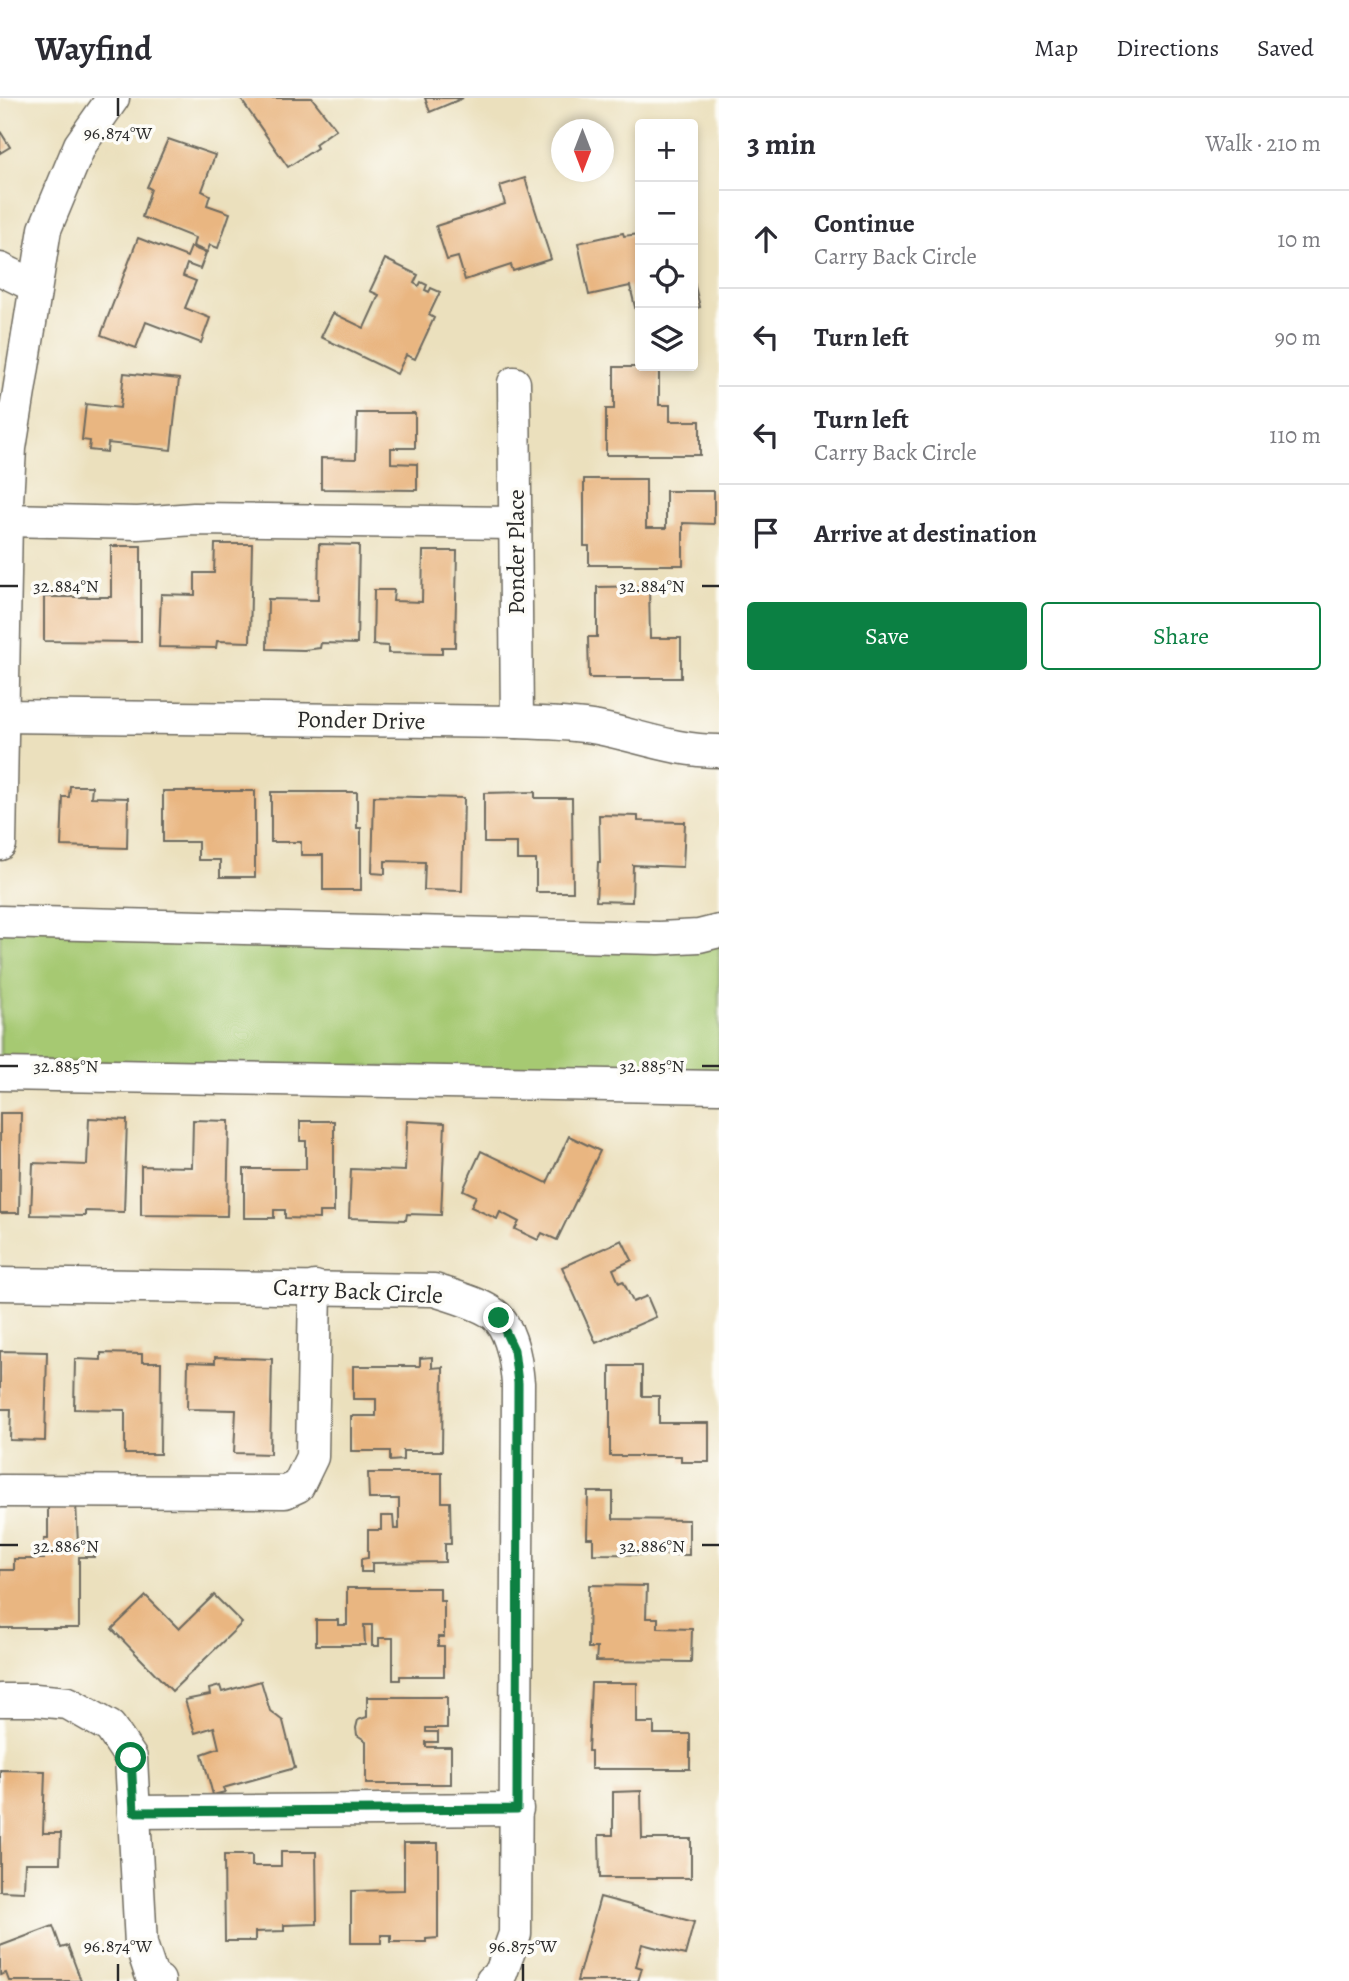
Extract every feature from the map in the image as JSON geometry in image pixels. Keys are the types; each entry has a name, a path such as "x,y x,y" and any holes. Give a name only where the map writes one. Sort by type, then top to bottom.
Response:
{"street":[{"path":"0,844 6,520 4,467 10,448 45,229 80,145 113,98"},
{"path":"0,268 35,286"},
{"name":"Ponder Place","path":"514,383 517,722"},
{"path":"6,520 138,523 194,519 515,523"},
{"name":"Ponder Drive","path":"1,716 573,724 599,728 674,748 719,751"},
{"path":"0,922 659,938 699,936 719,931"},
{"path":"0,1074 719,1087"},
{"name":"Carry Back Circle","path":"0,1284 434,1290 467,1300 499,1318 514,1350 518,1383 517,1809 515,1934 501,1973 492,1981"},
{"path":"0,1491 285,1492 298,1486 312,1457 314,1287"},
{"path":"0,1700 68,1703 110,1727 131,1758 141,1944 152,1977 159,1981"},
{"path":"134,1812 517,1809"}],"green space":[{"path":"0,922 719,940 719,1073 0,1061"}],"building":[{"path":"240,98 312,98 336,129 315,144 317,148 288,167"},
{"path":"425,98 463,98 430,112"},
{"path":"0,131 10,147 0,153"},
{"path":"168,139 215,155 202,191 210,195 207,205 230,213 218,248 210,245 207,252 193,246 195,238 142,217 151,189 147,187"},
{"path":"525,178 551,259 513,271 511,265 465,280 458,257 447,260 436,226 505,204 500,186"},
{"path":"623,233 624,236 635,235 635,307 630,286 589,295 578,243"},
{"path":"138,238 187,257 191,247 206,253 200,269 187,264 183,276 196,281 185,308 210,318 201,343 146,322 136,348 101,335"},
{"path":"385,259 418,275 414,283 419,286 421,282 427,285 425,290 429,292 431,288 440,292 429,315 434,318 415,359 406,355 397,374 321,337 333,313 364,328 379,295 370,291"},
{"path":"614,367 635,367 635,371 659,371 659,405 670,405 670,421 700,421 700,455 606,455 606,409 614,409"},
{"path":"124,373 179,379 171,450 108,443 107,452 89,450 90,441 82,440 86,404 120,408"},
{"path":"357,413 415,413 415,448 391,448 391,463 417,464 417,490 321,489 321,458 356,459"},
{"path":"584,479 646,479 646,528 666,528 666,491 714,491 714,524 683,523 683,565 589,565 589,546 584,546"},
{"path":"215,544 252,544 250,642 217,641 216,648 159,647 161,594 195,595 195,573 214,573"},
{"path":"319,544 359,545 357,644 321,643 320,648 304,650 267,649 268,599 318,600"},
{"path":"111,546 141,546 141,642 44,641 44,597 111,597"},
{"path":"423,551 457,551 455,647 442,647 442,654 388,653 388,646 373,645 374,590 394,590 393,601 422,602"},
{"path":"649,586 650,638 681,638 681,678 589,678 588,637 597,637 597,587"},
{"path":"70,786 92,786 91,797 128,798 127,848 61,846 63,797 69,797"},
{"path":"163,791 255,791 255,877 220,877 220,860 198,860 198,842 163,842"},
{"path":"271,792 357,792 357,828 361,828 361,890 323,890 323,855 301,855 301,842 271,842"},
{"path":"535,792 535,798 572,798 573,892 536,892 536,860 517,860 517,843 484,843 484,793"},
{"path":"374,796 464,798 462,891 424,890 425,862 385,861 385,874 372,873"},
{"path":"599,815 638,816 638,821 685,822 683,867 633,865 632,902 596,901 600,862"},
{"path":"0,1113 21,1113 19,1213 0,1213"},
{"path":"89,1118 127,1120 124,1212 85,1211 85,1216 31,1215 33,1163 87,1165"},
{"path":"193,1120 229,1121 227,1216 141,1215 141,1166 192,1167"},
{"path":"300,1121 334,1121 334,1212 319,1212 319,1219 285,1218 285,1210 274,1210 274,1218 244,1218 244,1169 306,1169 306,1141 300,1141"},
{"path":"407,1121 445,1123 441,1215 407,1214 406,1220 349,1218 351,1169 405,1171"},
{"path":"569,1136 600,1151 557,1240 542,1233 538,1240 515,1229 519,1222 500,1212 497,1219 471,1207 476,1196 463,1190 481,1151 547,1183"},
{"path":"622,1240 632,1260 613,1269 619,1283 623,1281 633,1302 647,1296 656,1317 596,1343 562,1267"},
{"path":"0,1351 47,1352 45,1441 10,1440 11,1409 0,1409"},
{"path":"101,1353 142,1354 142,1362 161,1362 160,1454 125,1454 125,1410 74,1409 75,1359 101,1360"},
{"path":"215,1357 272,1359 270,1454 234,1453 236,1410 187,1409 188,1362 215,1363"},
{"path":"432,1357 432,1368 443,1367 442,1451 403,1451 403,1460 390,1461 390,1451 351,1451 351,1416 376,1416 376,1399 353,1399 353,1366 420,1366 420,1358"},
{"path":"610,1366 642,1366 642,1396 659,1396 659,1423 709,1423 709,1462 681,1462 681,1456 610,1456"},
{"path":"368,1473 442,1473 442,1502 450,1502 451,1544 445,1544 445,1562 372,1563 372,1572 361,1572 361,1559 368,1558 368,1530 381,1530 381,1516 393,1516 394,1529 399,1529 399,1499 369,1499"},
{"path":"588,1492 613,1492 613,1519 689,1520 689,1555 593,1554 593,1538 587,1538"},
{"path":"48,1504 76,1504 78,1543 94,1543 94,1557 79,1557 79,1628 0,1628 0,1570 14,1570 14,1559 44,1559 44,1539 48,1539"},
{"path":"589,1585 647,1586 646,1618 658,1618 658,1628 692,1629 691,1662 596,1661 597,1648 588,1648"},
{"path":"347,1588 440,1588 440,1601 444,1601 444,1637 438,1637 438,1646 444,1646 444,1676 400,1676 400,1680 393,1680 393,1638 379,1638 379,1646 372,1646 372,1625 364,1625 365,1645 316,1645 316,1620 338,1620 338,1625 347,1625"},
{"path":"214,1595 242,1623 172,1691 112,1629 146,1596 179,1629"},
{"path":"261,1681 270,1711 283,1721 295,1768 223,1788 225,1792 213,1795 202,1754 219,1748 214,1727 195,1733 185,1700 210,1695 209,1689 220,1686 222,1692"},
{"path":"591,1683 637,1683 637,1723 654,1723 654,1734 690,1734 690,1769 591,1769 591,1751 588,1751"},
{"path":"367,1697 447,1697 447,1728 426,1728 426,1732 438,1732 438,1742 426,1742 426,1747 451,1747 451,1784 366,1784 366,1741 357,1735 356,1728 358,1720 367,1717"},
{"path":"0,1770 45,1771 43,1833 61,1833 60,1863 25,1863 24,1892 0,1891"},
{"path":"641,1791 642,1839 691,1839 691,1878 600,1878 599,1835 613,1835 613,1792"},
{"path":"404,1843 438,1843 438,1938 426,1939 426,1942 391,1942 391,1935 381,1935 381,1943 351,1943 351,1891 404,1890"},
{"path":"281,1852 316,1852 317,1924 284,1925 284,1931 255,1932 255,1941 225,1941 224,1855 252,1855 252,1866 281,1866"},
{"path":"600,1897 694,1922 685,1955 642,1944 636,1966 642,1968 638,1981 577,1981"},
{"path":"53,1926 61,1948 68,1946 81,1981 9,1981 6,1973 0,1975 0,1946"}],"route":[{"path":"131,1758 134,1812 517,1809 518,1383 514,1350 499,1318"}]}
